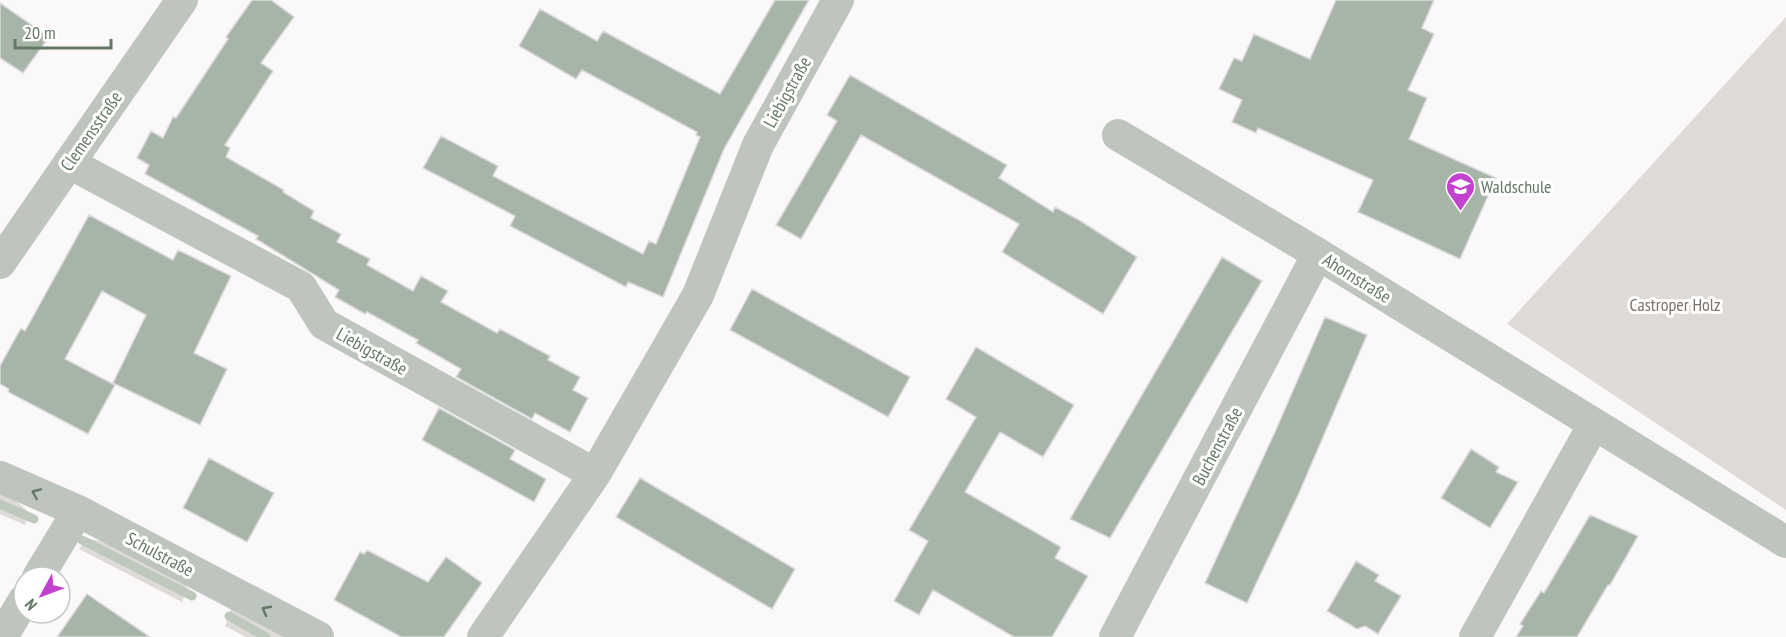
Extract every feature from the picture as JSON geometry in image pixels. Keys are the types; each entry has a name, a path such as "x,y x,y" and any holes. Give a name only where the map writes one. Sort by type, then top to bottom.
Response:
{"street":[{"name":"Clemensstraße","path":"0,263 182,0"},
{"name":"Liebigstraße","path":"483,637 595,474 698,295 758,145 838,0"},
{"name":"Ahornstraße","path":"1118,135 1318,254 1786,542"},
{"name":"Liebigstraße","path":"69,163 301,287 324,324 595,474"},
{"name":"Buchenstraße","path":"1115,637 1318,254"},
{"path":"1475,637 1594,424"},
{"name":"Schulstraße","path":"0,477 78,511 318,637"},
{"path":"45,565 78,511"},
{"path":"2,637 12,620"}],"green space":[{"name":"Castroper Holz","path":"1786,17 1786,510 1507,324"},
{"path":"0,493 11,497 29,512 25,525 0,514"},
{"path":"86,538 117,545 188,585 182,602 79,549"},
{"path":"231,608 287,637 246,637 225,626"}],"building":[{"path":"252,0 271,0 294,17 261,63 273,71 225,145 230,148 226,157 284,190 283,192 314,211 311,218 341,234 337,242 370,259 367,265 413,291 421,276 448,291 441,302 497,333 500,329 550,356 548,360 580,377 573,390 588,398 570,432 535,413 532,419 456,377 461,369 416,343 418,340 335,297 339,290 256,239 258,236 145,174 149,165 137,158 151,131 163,138 173,117 176,118 228,39 226,37"},
{"path":"775,0 809,0 724,149 663,297 628,282 626,287 510,226 515,216 423,168 441,136 498,166 493,176 643,254 649,241 656,244 700,137 696,135 697,132 582,70 576,79 519,46 540,9 597,41 603,31 720,94"},
{"path":"1336,0 1434,0 1422,28 1434,34 1408,90 1427,98 1409,139 1496,178 1460,259 1358,212 1373,180 1258,128 1256,133 1232,122 1242,100 1219,89 1234,58 1242,61 1254,34 1310,59"},
{"path":"0,3 49,37 23,73 0,58"},
{"path":"850,75 1007,165 999,178 1053,212 1055,207 1079,220 1137,257 1103,314 1002,252 1019,224 861,135 801,239 776,225 837,121 827,115"},
{"path":"89,215 173,260 178,250 231,276 194,353 227,369 200,425 113,383 146,315 102,291 65,359 115,385 88,434 8,392 9,389 0,384 0,366 21,328 25,331"},
{"path":"1222,257 1262,281 1110,538 1070,519"},
{"path":"752,289 910,377 888,417 730,330"},
{"path":"1325,317 1367,335 1299,493 1247,603 1205,583"},
{"path":"976,347 1074,405 1043,457 1000,432 965,492 1061,547 1055,558 1088,576 1052,637 1014,637 933,590 919,615 894,601 928,541 909,530 976,417 946,399"},
{"path":"439,408 515,450 510,459 546,479 534,502 422,440"},
{"path":"1471,449 1499,467 1496,472 1518,482 1490,528 1441,498"},
{"path":"209,458 274,493 247,542 183,508"},
{"path":"640,478 795,569 772,609 616,517"},
{"path":"1590,515 1638,536 1610,585 1577,637 1516,637 1523,626 1520,624 1541,591 1544,593"},
{"path":"367,550 428,582 446,557 482,583 444,637 401,637 334,600 360,552 364,554"},
{"path":"1356,561 1379,575 1375,581 1401,596 1378,634 1365,626 1357,629 1327,611"},
{"path":"87,594 150,637 57,637 65,625 72,625 72,616"}],"waterway":[{"path":"0,504 34,519"},
{"path":"82,540 192,596"},
{"path":"229,616 266,637"}],"place":[{"name":"Waldschule","path":"1460,212"}]}
